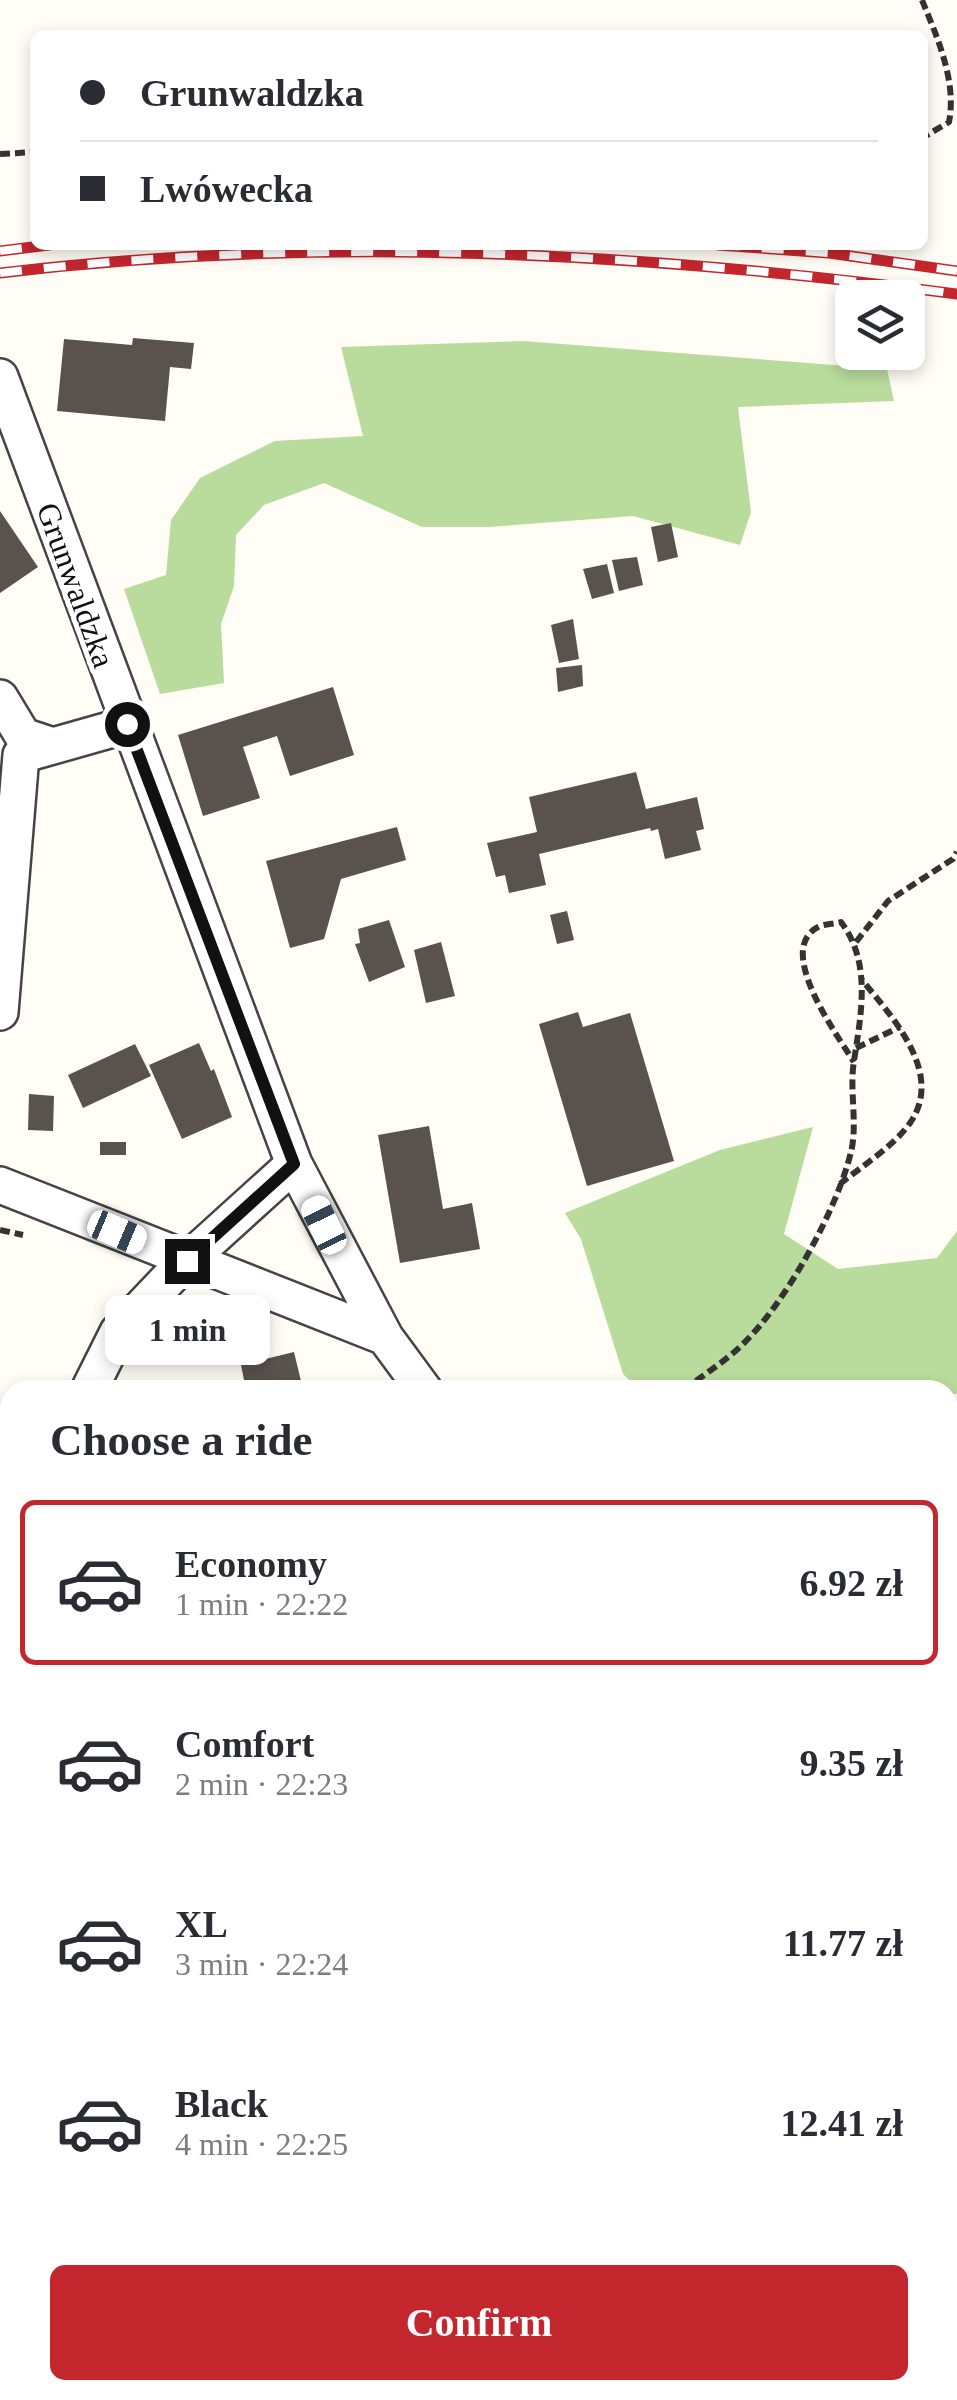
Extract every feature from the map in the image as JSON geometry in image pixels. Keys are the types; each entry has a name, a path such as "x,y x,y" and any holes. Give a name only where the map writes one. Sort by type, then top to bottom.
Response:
{"street":[{"name":"Grunwaldzka","path":"0,377 294,1164 384,1337 416,1380"},
{"path":"0,698 23,736 50,745"},
{"path":"0,1012 21,756 127,724"},
{"path":"94,1380 118,1332 187,1261 294,1164"},
{"path":"0,1185 384,1337"}],"path":[{"path":"922,0 945,62 953,104 949,122 928,134"},
{"path":"0,154 30,152"},
{"path":"856,942 888,901 953,859 957,852"},
{"path":"697,1380 745,1342 804,1262 852,1149 850,1088 854,1062 856,1048 861,979 856,942 841,922 817,927 805,941 804,969 814,998 854,1062"},
{"path":"838,1186 910,1124 922,1100 920,1070 900,1028 861,979"},
{"path":"856,1048 900,1028"}],"green space":[{"path":"523,341 835,365 835,370 887,370 894,401 738,407 751,512 740,545 633,516 489,527 422,527 324,483 264,505 236,535 234,586 221,624 224,683 160,694 124,589 166,575 171,520 200,478 275,441 363,436 341,347"},
{"path":"813,1127 784,1234 838,1269 937,1258 957,1231 957,1380 629,1380 623,1374 581,1239 565,1213 720,1150"}],"building":[{"path":"133,338 194,343 191,369 170,367 165,421 57,411 64,339 132,345"},
{"path":"0,511 38,567 0,593"},
{"path":"671,523 678,557 658,562 651,527"},
{"path":"637,557 643,585 619,591 612,560"},
{"path":"607,564 614,593 592,599 583,569"},
{"path":"573,619 579,659 559,663 551,625"},
{"path":"582,665 583,686 558,692 556,668"},
{"path":"333,687 354,755 290,776 277,736 243,747 260,798 203,816 178,735"},
{"path":"636,772 646,809 697,797 704,829 696,831 701,850 665,859 658,829 650,828 539,854 546,885 509,893 505,875 496,877 487,843 537,832 529,797"},
{"path":"397,827 406,860 341,879 324,939 290,948 266,861"},
{"path":"567,911 574,940 557,944 550,915"},
{"path":"389,920 405,967 369,982 355,944 360,943 358,929"},
{"path":"441,942 455,996 426,1003 414,950"},
{"path":"578,1012 583,1027 630,1013 674,1161 587,1186 539,1024"},
{"path":"199,1043 211,1071 214,1069 232,1117 182,1139 149,1065"},
{"path":"135,1044 151,1076 83,1108 68,1075"},
{"path":"29,1094 54,1096 53,1131 28,1130"},
{"path":"429,1126 443,1209 472,1203 480,1249 400,1263 378,1135"},
{"path":"100,1142 126,1142 126,1155 100,1155"},
{"path":"294,1352 301,1380 244,1380 241,1365"}],"railway":[{"path":"0,251 30,247"},
{"path":"787,250 957,271"},
{"path":"0,273 240,254 479,253 719,268 957,294"}],"route":[{"path":"127,724 294,1164 187,1261"}]}
